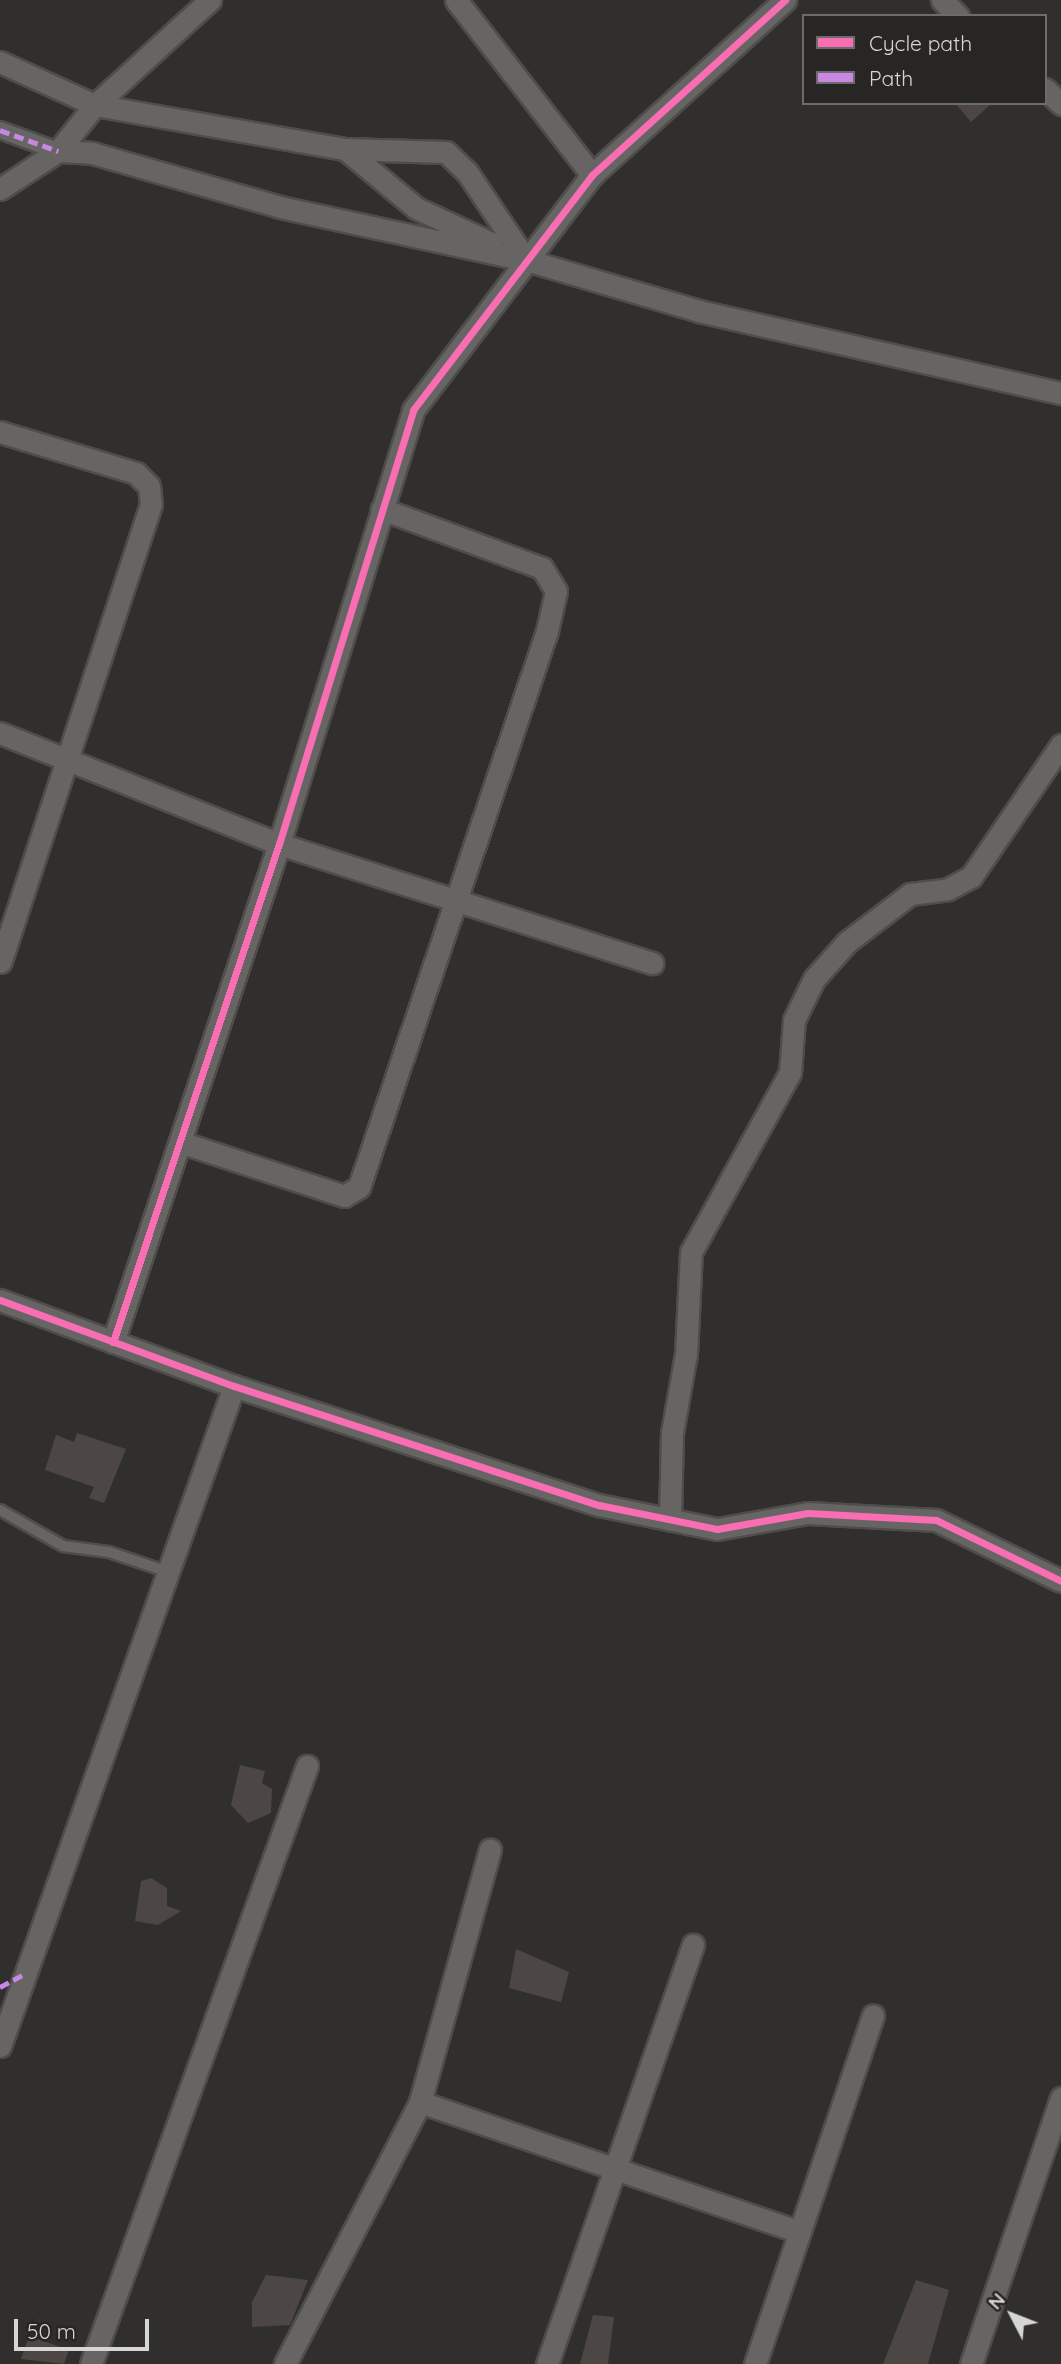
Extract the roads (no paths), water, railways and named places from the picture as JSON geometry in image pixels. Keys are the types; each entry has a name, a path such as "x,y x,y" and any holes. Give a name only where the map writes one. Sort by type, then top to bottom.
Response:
{"street":[{"path":"0,189 58,151 95,105 210,0"},
{"path":"456,0 592,175"},
{"path":"113,1342 279,844 413,411 592,175 785,0"},
{"path":"942,0 956,14"},
{"path":"0,62 95,105 345,149 446,152 467,172 526,260"},
{"path":"1047,91 1061,104"},
{"path":"0,130 58,151 92,153 281,207 526,260 699,311 1061,393"},
{"path":"345,149 416,208 526,260"},
{"path":"0,432 136,473 149,486 146,525 63,757 0,962"},
{"path":"180,1142 344,1196 359,1187 458,898 556,590 542,568 517,556 382,509"},
{"path":"0,733 279,844 458,898 653,963"},
{"path":"670,1520 672,1433 686,1354 691,1252 790,1073 794,1020 814,978 847,942 910,894 948,889 971,877 1061,745"},
{"path":"0,1300 234,1386 599,1505 717,1529 808,1513 936,1520 1061,1581"},
{"path":"0,2046 234,1386"},
{"path":"91,2364 307,1766"},
{"path":"285,2364 420,2102 490,1850"},
{"path":"547,2364 693,1945"},
{"path":"755,2364 873,2015"},
{"path":"971,2364 1061,2098"},
{"path":"420,2102 799,2232"}],"lane":[{"path":"0,1510 63,1546 109,1552 168,1572"}]}
